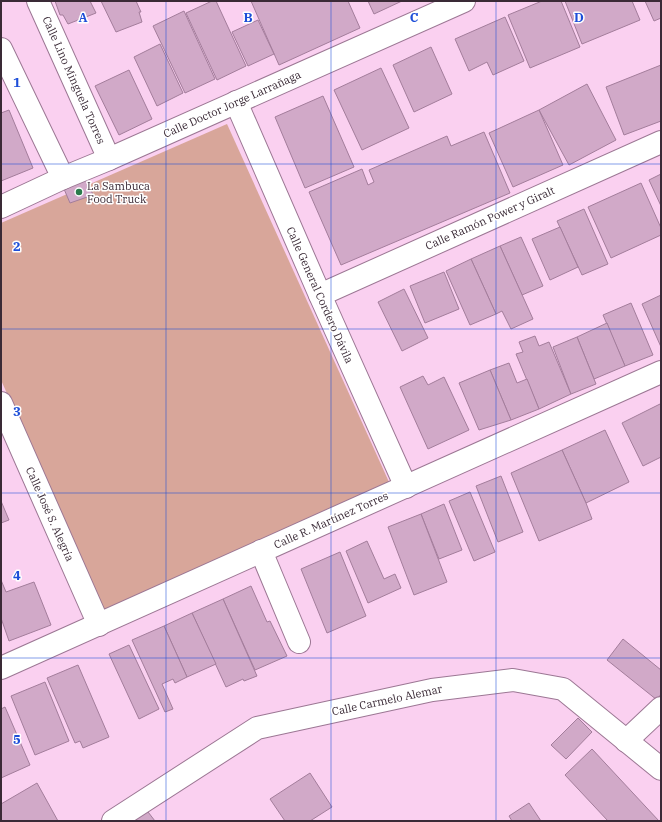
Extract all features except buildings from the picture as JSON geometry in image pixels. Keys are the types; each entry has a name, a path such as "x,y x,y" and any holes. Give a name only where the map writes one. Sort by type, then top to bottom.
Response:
{"street":[{"name":"Calle Lino Minguela Torres","path":"38,1 109,159"},
{"name":"Calle Doctor Jorge Larrañaga","path":"1,207 62,178 109,159 464,1"},
{"path":"1,49 62,178"},
{"name":"Calle General Cordero Dávila","path":"236,102 406,487"},
{"name":"Calle Ramón Power y Giralt","path":"320,295 661,142"},
{"name":"Calle R. Martínez Torres","path":"1,668 661,372"},
{"name":"Calle José S. Alegría","path":"1,403 7,435 98,625"},
{"path":"260,551 299,642"},
{"name":"Calle Carmelo Alemar","path":"113,821 257,728 432,690 513,680 564,689 661,769"},
{"path":"626,741 661,708"}],"shaded area":[{"path":"227,124 389,482 103,611 1,380 1,223"}],"place":[{"name":"La Sambuca Food Truck","path":"79,192"}]}
